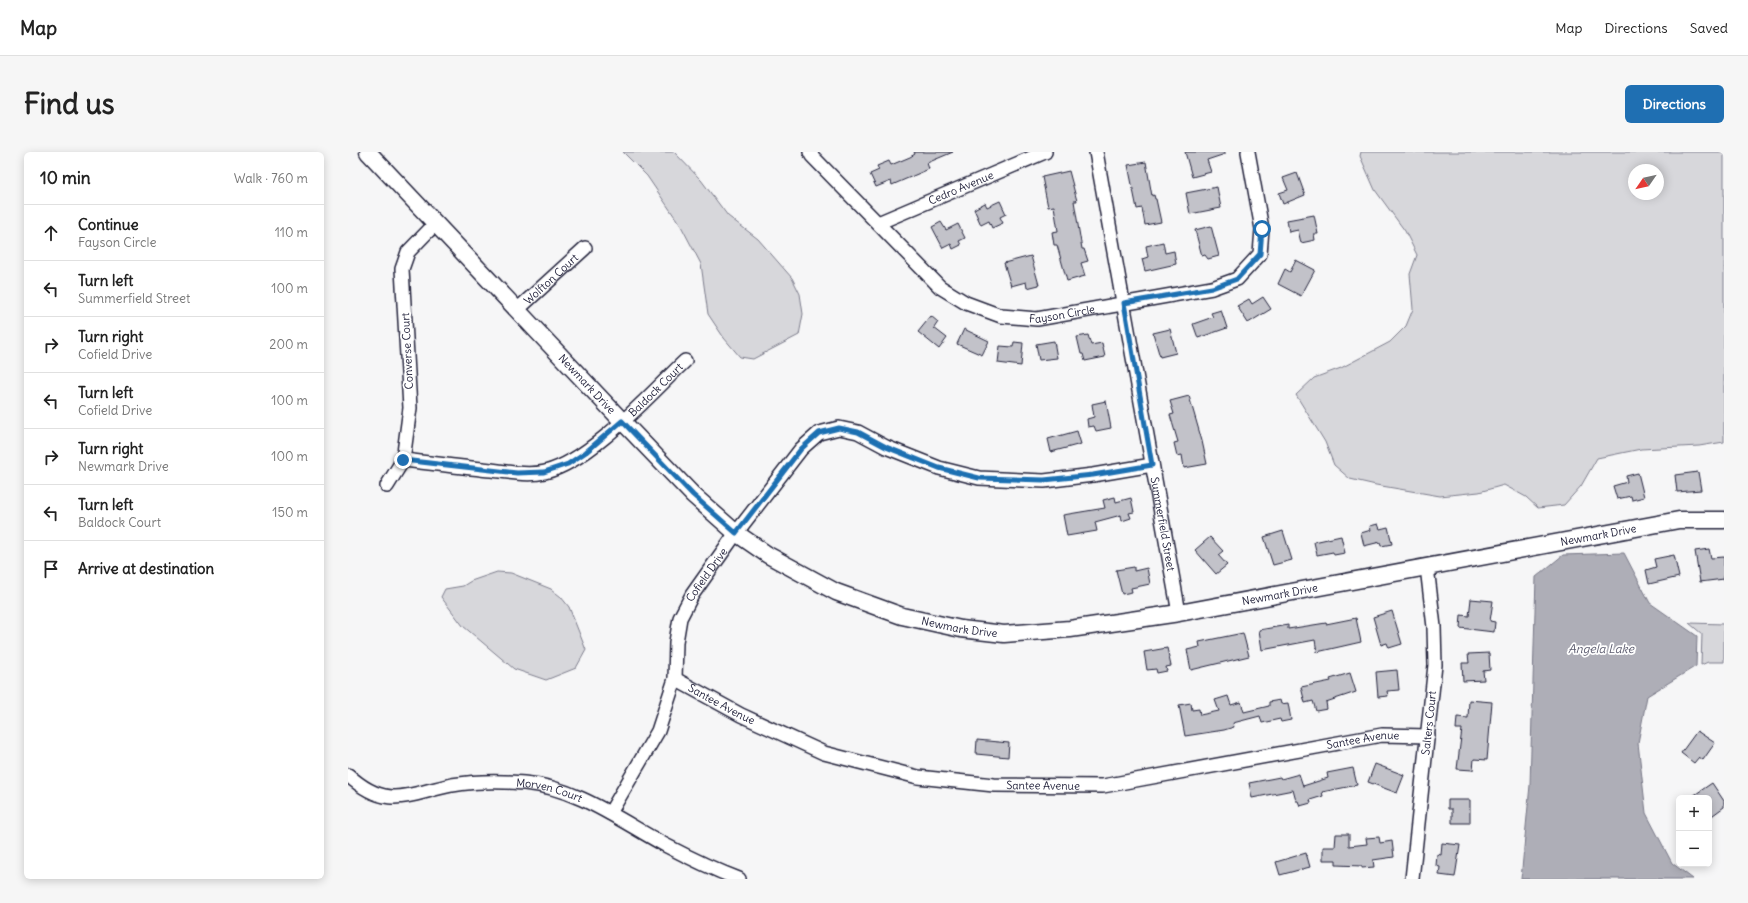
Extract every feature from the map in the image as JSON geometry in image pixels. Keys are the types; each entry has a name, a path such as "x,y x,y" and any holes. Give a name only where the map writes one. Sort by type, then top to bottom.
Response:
{"street":[{"name":"Newmark Drive","path":"368,152 693,495 736,533 768,555 836,592 902,616 961,629 1004,634 1070,629 1179,613 1679,520 1724,520"},
{"name":"Fayson Circle","path":"810,152 812,156 940,287 966,303 1001,316 1037,319 1212,288 1237,279 1260,254 1262,229 1248,152"},
{"name":"Cedro Avenue","path":"878,223 1045,152"},
{"name":"Summerfield Street","path":"1096,152 1179,613"},
{"name":"Converse Court","path":"387,486 403,460 410,408 402,269 408,252 436,223"},
{"name":"Wolfton Court","path":"517,310 585,248"},
{"name":"Baldock Court","path":"403,460 517,473 544,472 568,464 586,452 622,421 685,361"},
{"name":"Cofield Drive","path":"610,813 658,731 675,679 676,642 680,618 692,595 736,533 801,449 819,433 839,428 858,432 886,447 939,468 979,478 1044,480 1093,475 1152,465"},
{"name":"Salters Court","path":"1412,879 1435,665 1434,627 1427,567"},
{"name":"Santee Avenue","path":"675,679 741,715 824,753 918,777 994,785 1102,786 1382,735 1428,736"},
{"name":"Morven Court","path":"348,776 361,787 384,796 403,798 453,785 499,781 526,783 561,791 610,813 668,846 739,879"}],"shaded area":[{"path":"623,152 674,152 701,180 728,216 758,239 792,278 800,294 803,314 799,335 753,359 740,357 724,338 708,314 701,264 681,226 647,176"},
{"path":"1361,152 1724,152 1724,442 1699,446 1641,449 1597,458 1581,486 1564,505 1538,508 1526,497 1504,485 1479,492 1440,496 1350,479 1334,465 1325,442 1296,395 1314,378 1341,368 1390,342 1406,326 1413,309 1410,274 1417,255 1405,231 1375,190 1360,156"},
{"path":"497,572 511,573 551,589 561,597 569,607 586,650 576,668 546,680 514,669 463,626 441,597 445,589 463,586 471,581"},
{"path":"1689,623 1724,624 1724,662 1708,662 1701,665 1702,634"}],"water":[{"name":"Angela Lake","path":"1624,553 1650,603 1697,636 1696,666 1647,696 1638,743 1646,813 1672,863 1693,879 1521,879 1530,785 1536,577 1563,555"}],"building":[{"path":"914,152 953,152 927,163 929,169 892,185 891,181 876,187 870,174 879,170 877,166 889,161 891,165 910,157 915,154"},
{"path":"1185,152 1225,152 1225,154 1207,160 1211,172 1192,177"},
{"path":"1146,162 1152,196 1154,195 1156,199 1161,222 1145,225 1142,208 1137,209 1128,165"},
{"path":"1069,171 1077,201 1074,201 1082,249 1084,249 1088,261 1081,263 1085,276 1067,281 1057,245 1054,245 1052,232 1058,231 1054,206 1048,207 1042,177"},
{"path":"1297,173 1305,195 1283,204 1279,193 1288,190 1283,178"},
{"path":"1217,187 1221,208 1190,214 1186,193"},
{"path":"1000,201 1006,214 1000,217 1003,223 992,228 989,221 981,225 974,209 985,203 987,207"},
{"path":"1314,215 1318,234 1314,234 1315,240 1301,243 1298,230 1289,232 1287,220"},
{"path":"941,222 946,230 958,224 965,238 959,241 961,245 953,249 951,244 943,248 932,227"},
{"path":"1211,226 1219,256 1208,259 1205,255 1202,256 1195,230"},
{"path":"1163,242 1165,253 1174,251 1176,264 1145,271 1142,259 1148,257 1146,246"},
{"path":"1031,256 1039,285 1027,288 1026,282 1011,286 1004,263"},
{"path":"1296,260 1315,270 1301,296 1278,284 1285,269 1290,272"},
{"path":"1263,297 1271,309 1248,323 1237,306 1249,299 1252,304"},
{"path":"1221,310 1227,328 1198,338 1193,324 1213,317 1211,313"},
{"path":"931,316 938,322 934,328 947,338 939,349 918,332"},
{"path":"964,329 989,341 982,355 957,344"},
{"path":"1170,329 1176,353 1160,357 1153,333"},
{"path":"1088,335 1091,345 1102,343 1105,357 1085,361 1083,354 1081,354 1077,337"},
{"path":"1054,341 1057,358 1039,360 1036,344"},
{"path":"1014,342 1023,343 1021,366 998,363 1000,346 1013,347"},
{"path":"1189,396 1207,464 1184,468 1182,455 1177,456 1174,443 1178,442 1170,415 1174,414 1170,401"},
{"path":"1106,401 1111,428 1096,431 1094,426 1088,427 1087,419 1094,417 1092,404"},
{"path":"1077,431 1081,444 1051,452 1048,439"},
{"path":"1698,472 1701,490 1677,492 1675,475"},
{"path":"1638,473 1644,497 1632,500 1631,496 1617,499 1613,486 1627,482 1626,476"},
{"path":"1115,497 1116,502 1131,498 1134,512 1129,513 1131,518 1122,521 1121,515 1095,522 1097,531 1067,536 1063,515 1105,508 1103,500"},
{"path":"1378,524 1380,529 1388,527 1392,544 1381,546 1380,542 1364,546 1361,533 1371,530 1370,526"},
{"path":"1283,531 1292,560 1273,565 1264,537"},
{"path":"1341,536 1345,553 1334,555 1333,552 1317,555 1314,542"},
{"path":"1210,537 1223,551 1218,555 1227,565 1216,574 1195,550"},
{"path":"1709,549 1711,558 1724,557 1724,579 1700,582 1695,551"},
{"path":"1674,555 1679,577 1649,584 1646,570 1656,567 1654,559"},
{"path":"1134,567 1134,571 1147,568 1150,584 1131,588 1132,592 1122,594 1116,570"},
{"path":"1471,599 1493,601 1490,621 1495,622 1494,632 1460,628 1461,615 1469,616"},
{"path":"1392,611 1402,644 1389,648 1387,643 1381,645 1373,617"},
{"path":"1356,618 1361,642 1317,652 1315,640 1262,650 1259,630 1288,625 1288,629"},
{"path":"1243,633 1249,656 1191,670 1187,650 1200,647 1199,642"},
{"path":"1167,648 1171,666 1166,667 1167,671 1157,673 1156,669 1147,670 1144,652"},
{"path":"1489,653 1490,670 1483,671 1484,680 1463,681 1462,663 1469,663 1468,654"},
{"path":"1397,670 1399,690 1387,691 1388,696 1378,697 1376,672"},
{"path":"1350,673 1356,692 1326,702 1327,709 1316,711 1313,701 1305,703 1301,687 1331,681 1330,679"},
{"path":"1228,696 1231,705 1241,702 1244,712 1269,706 1269,702 1280,700 1281,704 1288,703 1291,720 1281,722 1280,719 1262,723 1260,716 1233,723 1234,727 1224,730 1185,736 1179,705 1191,703 1192,710 1199,709 1200,715 1219,711 1215,700"},
{"path":"1469,700 1492,702 1487,760 1474,759 1473,770 1457,769 1462,729 1456,729 1457,717 1468,718"},
{"path":"1697,731 1715,743 1703,760 1699,757 1694,763 1681,753"},
{"path":"977,740 1009,743 1008,757 976,754"},
{"path":"1375,764 1404,775 1397,793 1368,782"},
{"path":"1353,768 1357,785 1322,792 1323,796 1310,800 1311,803 1300,806 1298,801 1296,801 1293,790 1252,798 1249,783 1280,777 1281,779 1299,774 1303,786 1328,778 1327,773"},
{"path":"1712,783 1724,801 1724,807 1712,816 1712,795 1694,795"},
{"path":"1448,800 1470,800 1470,823 1452,823 1452,809 1448,809"},
{"path":"1336,834 1349,834 1349,846 1367,844 1366,838 1379,837 1380,843 1392,841 1394,857 1373,860 1374,867 1362,868 1362,866 1336,865 1336,860 1323,860 1323,847 1335,847"},
{"path":"1442,843 1460,845 1455,877 1439,875 1440,867 1436,866 1437,854 1441,855"},
{"path":"1306,853 1310,867 1280,875 1276,862"}],"route":[{"path":"403,460 517,473 544,472 568,464 586,452 622,421 693,495 736,533 801,449 819,433 839,428 858,432 886,447 939,468 979,478 1044,480 1093,475 1152,465 1124,303 1212,288 1237,279 1260,254 1262,229"}]}
